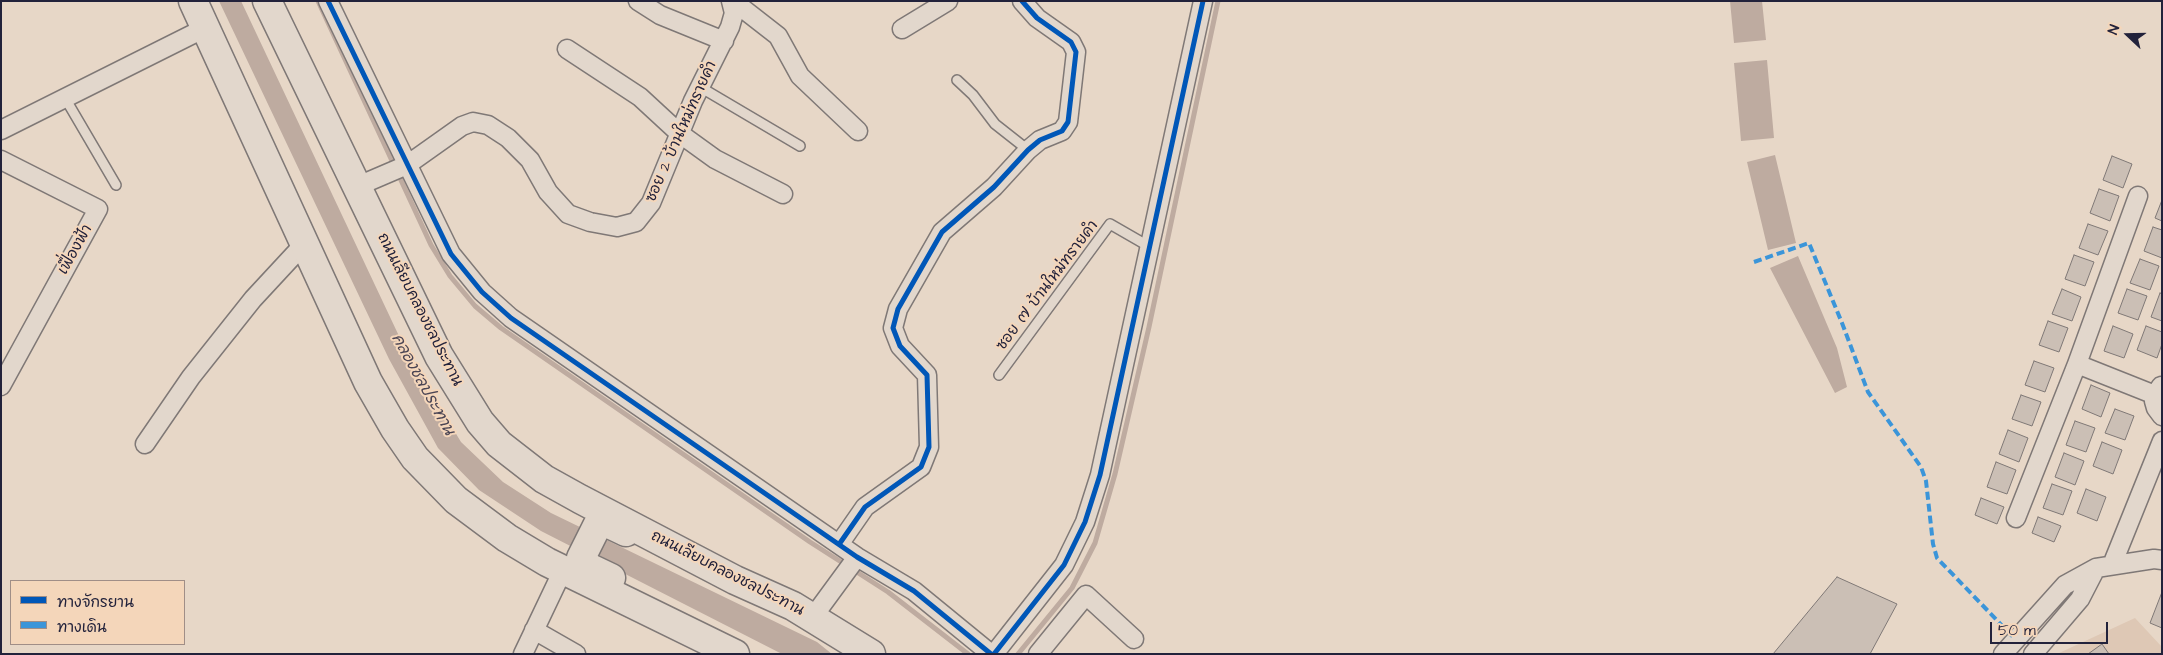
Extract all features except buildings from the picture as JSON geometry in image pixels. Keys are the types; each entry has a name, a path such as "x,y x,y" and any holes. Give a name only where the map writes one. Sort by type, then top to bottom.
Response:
{"main road":[{"path":"193,1 368,382 395,429 415,458 456,500 507,538 571,560 699,636 735,654"},
{"name":"ถนนเลียบคลองชลประทาน","path":"267,1 370,181 439,356 480,422 499,444 544,479 735,580 813,617 871,654"},
{"path":"499,444 515,471 582,512 591,521 605,522 735,580"},
{"path":"571,560 591,521"}],"street":[{"path":"328,1 403,166 451,254 482,292 504,312 840,543 854,560 914,591 992,654 1064,565 1085,522 1100,475 1203,1"},
{"path":"638,1 660,15 724,40"},
{"path":"732,1 778,36 800,76 858,130"},
{"name":"ซอย 2 บ้านใหม่ทรายคำ","path":"370,181 403,166 462,126 473,122 488,125 508,138 530,160 548,192 568,214 590,222 617,227 636,222 651,203 700,87 730,27 734,13 732,1"},
{"path":"902,30 948,1"},
{"path":"840,543 865,507 921,467 929,448 927,375 900,346 893,328 898,309 942,232 994,187 1028,150 1040,140 1062,132 1068,122 1076,52 1071,42 1037,18 1022,1"},
{"path":"1,130 207,28"},
{"path":"567,49 640,97 679,134 716,159 784,194"},
{"name":"เฟื่องฟ้า","path":"1,160 98,209 1,386"},
{"path":"2016,518 2077,364 2138,196"},
{"path":"145,444 192,377 253,299 304,244"},
{"path":"2077,364 2158,390 2156,408 2162,416"},
{"path":"2033,654 2080,599 2104,567 2162,441"},
{"path":"2003,654 2065,585 2104,567 2154,559 2162,560"},
{"path":"523,654 571,560"},
{"path":"813,617 854,560"},
{"path":"1038,654 1086,595 1134,639"},
{"path":"534,630 576,654"}],"lane":[{"path":"957,80 974,95 995,124 1028,150"},
{"path":"700,87 800,146"},
{"path":"65,98 116,185"},
{"name":"ซอย ๗ บ้านใหม่ทรายคำ","path":"999,375 1110,224 1150,247"}],"shaded area":[{"path":"2135,618 2162,647 2162,654 2057,654"}],"water":[{"name":"คลองชลประทาน","path":"219,1 241,1 407,353 461,442 503,482 551,513 817,642 832,654 782,654 541,531 479,490 438,448 389,359"},
{"path":"1730,1 1762,1 1766,40 1734,43"},
{"path":"1767,60 1774,138 1741,141 1734,63"},
{"path":"1775,155 1796,243 1768,250 1747,162"},
{"path":"1798,256 1837,348 1847,387 1835,393 1770,268"}],"waterway":[{"path":"318,1 431,245 450,276 475,306 501,328 810,542 888,592 968,654"},
{"path":"1018,654 1072,588 1095,543 1115,474 1149,327 1218,1"}],"marked path":[{"path":"1754,262 1809,243 1868,392 1921,467 1926,481 1933,544 1937,558 2015,639"}],"cycle path":[{"path":"328,1 451,254 482,292 511,318 857,557 914,591 991,654"},
{"path":"840,543 865,507 921,467 929,447 927,375 900,346 893,328 898,309 942,232 994,187 1028,150 1040,140 1062,131 1068,122 1076,52 1071,42 1037,18 1022,1"},
{"path":"994,654 1064,565 1085,522 1100,475 1203,1"}]}
